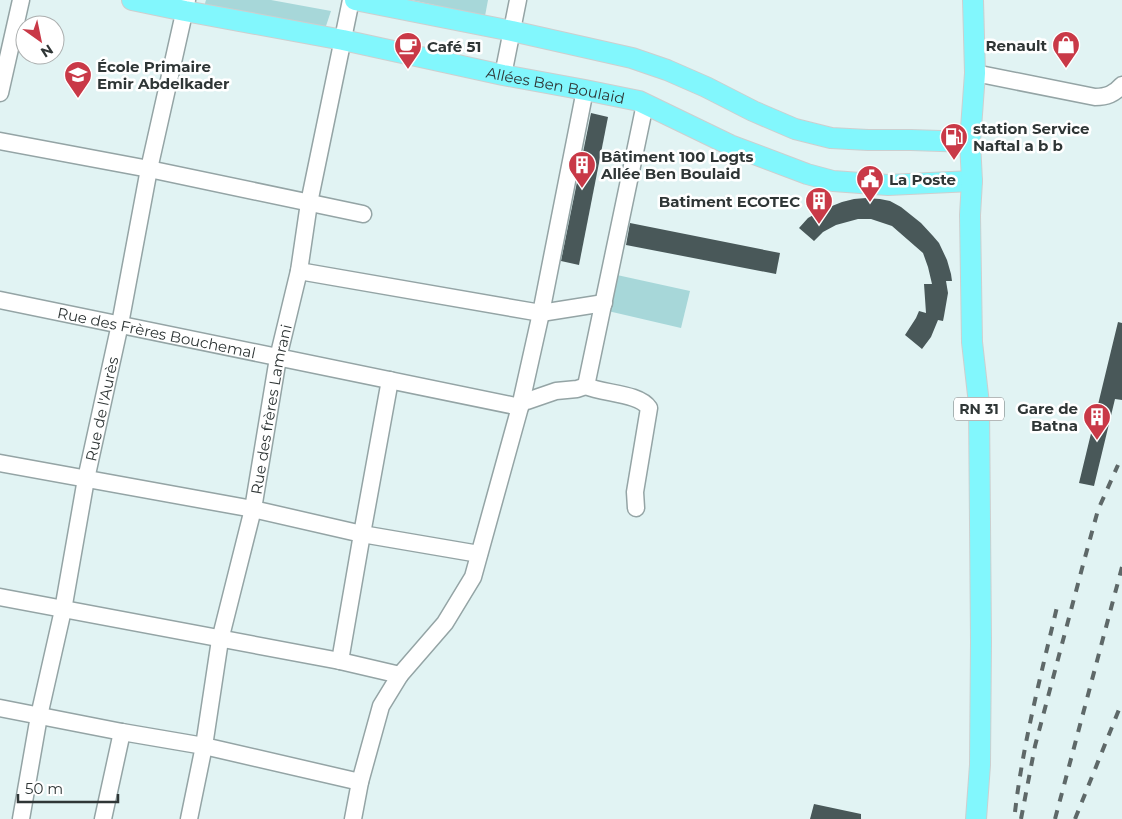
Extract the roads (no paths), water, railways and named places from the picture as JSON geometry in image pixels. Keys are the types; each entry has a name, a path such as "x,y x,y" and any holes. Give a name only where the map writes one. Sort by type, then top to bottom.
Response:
{"main road":[{"name":"Allées Ben Boulaid","path":"132,0 186,6 503,76 639,101 730,145 799,171 833,181 888,185 972,181"},
{"path":"355,0 512,31 632,58 667,70 795,129 831,138 970,142"},
{"name":"RN 31","path":"973,0 975,73 970,142 972,181 970,214 972,342 979,404 980,484 980,756 976,819"}],"street":[{"path":"0,93 21,0"},
{"name":"Rue des frères Lamrani","path":"189,819 204,746 220,640 252,509 278,358 299,271 309,203 351,0"},
{"path":"503,76 518,0"},
{"name":"Rue de l'Aurès","path":"21,819 39,716 63,610 86,479 120,324 149,169 186,6"},
{"path":"975,73 1095,97 1110,95 1118,91 1122,85"},
{"path":"353,819 360,782 381,706 400,675 445,623 473,577 478,554 524,404 585,90"},
{"path":"586,386 645,104"},
{"path":"0,141 149,169 363,214"},
{"path":"299,271 541,313 604,303"},
{"name":"Rue des Frères Bouchemal","path":"0,300 278,358 524,404"},
{"path":"340,662 390,380"},
{"path":"524,404 556,391 586,386 646,402 649,408 635,492 636,508"},
{"path":"0,463 252,509 362,534 478,554"},
{"path":"0,597 400,675"},
{"path":"0,708 204,746 360,782"},
{"path":"103,819 122,732"}],"railway":[{"path":"1021,819 1035,746 1084,561 1098,510 1118,465"},
{"path":"1055,819 1122,567"},
{"path":"1015,812 1028,735 1057,607"},
{"path":"1075,819 1122,702"}],"place":[{"name":"Renault","path":"1066,69"},
{"name":"Café 51","path":"408,70"},
{"name":"École Primaire Emir Abdelkader","path":"78,99"},
{"name":"station Service Naftal a b b","path":"954,161"},
{"name":"Bâtiment 100 Logts Allée Ben Boulaid","path":"582,189"},
{"name":"La Poste","path":"870,203"},
{"name":"Batiment ECOTEC","path":"819,225"},
{"name":"Gare de Batna","path":"1097,441"}]}
